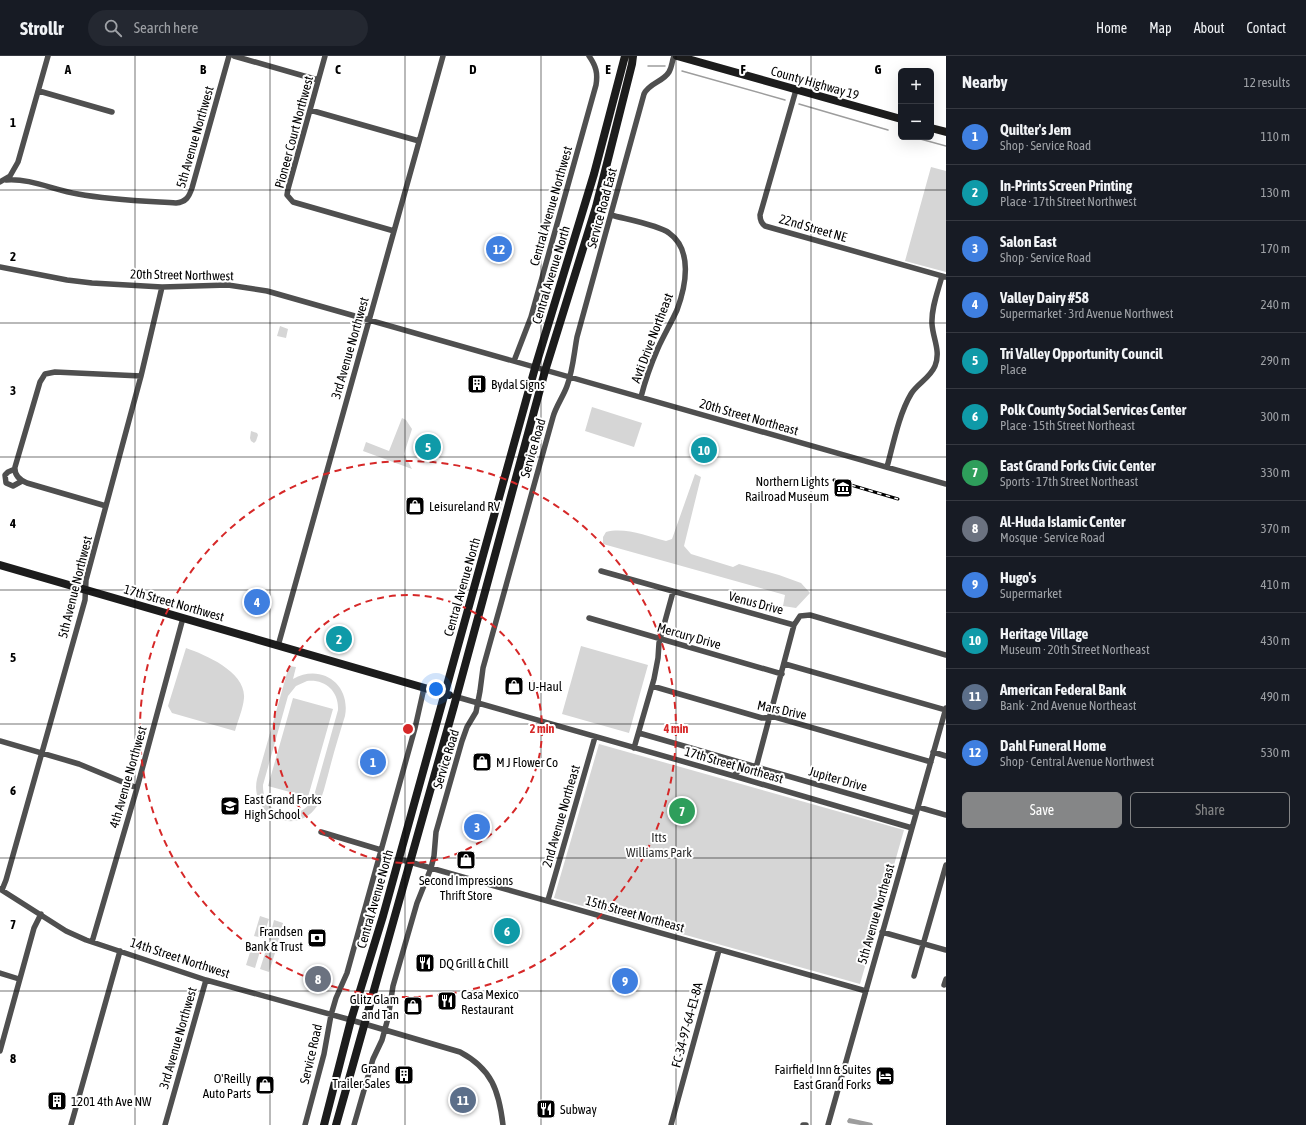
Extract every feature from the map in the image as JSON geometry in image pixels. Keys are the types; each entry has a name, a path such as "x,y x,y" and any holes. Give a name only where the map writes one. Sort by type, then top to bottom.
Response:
{"main road":[{"name":"Central Avenue North","path":"324,1125 352,1020 383,916 535,368 594,174 625,56"},
{"name":"Central Avenue North","path":"336,1125 411,862 546,371 596,207 632,64 632,56"},
{"name":"County Highway 19","path":"675,56 898,118"},
{"path":"934,129 946,132"},
{"name":"17th Street Northwest","path":"0,565 456,697"}],"street":[{"path":"3,181 12,173 18,162 48,56"},
{"name":"5th Avenue Northwest","path":"3,181 21,180 76,194 98,197 176,203 186,200 192,188 229,56"},
{"path":"234,56 318,80"},
{"name":"Pioneer Court Northwest","path":"325,56 287,191 289,199 296,203 394,231"},
{"name":"3rd Avenue Northwest","path":"278,646 443,56"},
{"name":"Central Avenue Northwest","path":"514,361 531,317 596,85 598,75 597,69 589,56"},
{"name":"Service Road East","path":"570,377 578,337 644,94 646,89 664,78 668,73 675,56"},
{"name":"22nd Street NE","path":"796,90 760,215 763,224 944,277"},
{"path":"39,91 112,112"},
{"path":"310,110 419,141"},
{"name":"Avti Drive Northeast","path":"611,215 668,232 679,243 685,257 684,277 680,298 672,320 652,363 641,397"},
{"name":"20th Street Northwest","path":"0,267 67,280 106,284 162,287 228,285 267,291 546,371"},
{"path":"887,467 907,401 935,367 938,351 932,323 934,303 944,277"},
{"name":"5th Avenue Northwest","path":"1,889 6,880 85,600 86,580 141,376 162,287"},
{"name":"20th Street Northeast","path":"546,371 946,484"},
{"path":"106,506 22,481 17,475 15,469 40,382 45,374 55,372 141,376"},
{"name":"Service Road","path":"354,1125 371,1065 385,1030 393,986 416,903 431,868 434,856 436,832 462,741 468,726 475,716 482,668 548,432 556,406 567,387 570,377"},
{"path":"15,469 5,475 6,483 13,486 22,481"},
{"name":"Venus Drive","path":"601,571 794,625 800,616 810,615 946,655"},
{"path":"634,748 652,686 658,658 658,646 673,592"},
{"name":"4th Avenue Northwest","path":"92,942 137,788 183,618"},
{"name":"Mercury Drive","path":"589,618 782,674"},
{"path":"734,776 742,768 752,768 756,766 785,664 794,625"},
{"path":"785,664 946,709"},
{"name":"Mars Drive","path":"652,686 762,718 775,718 931,762"},
{"name":"Service Road","path":"305,1125 324,1054 331,1015 336,998 347,973 415,728 424,688"},
{"name":"17th Street Northeast","path":"456,697 912,828"},
{"name":"5th Avenue Northeast","path":"828,1125 946,709"},
{"name":"Jupiter Drive","path":"639,733 917,810 946,815"},
{"name":"2nd Avenue Northeast","path":"548,900 595,737"},
{"path":"0,741 97,771 137,788"},
{"path":"933,752 946,756"},
{"path":"321,832 381,850"},
{"name":"15th Street Northeast","path":"398,859 548,900 866,991"},
{"path":"914,976 946,865"},
{"name":"14th Street Northwest","path":"1,889 72,934 92,942 206,980 452,1049 475,1061 488,1075 498,1097 503,1125"},
{"path":"0,1051 19,979 34,928 40,914"},
{"path":"882,932 946,950"},
{"name":"FC-34-97-64-E1-8A","path":"671,1125 719,950"},
{"path":"71,1125 120,951"},
{"path":"0,973 19,979"},
{"path":"944,985 946,979"},
{"name":"3rd Avenue Northwest","path":"165,1125 206,980"}],"green space":[{"path":"931,167 946,171 946,272 905,261"},
{"path":"280,326 288,329 286,338 277,336"},
{"path":"592,407 642,423 634,447 585,431"},
{"path":"402,418 406,420 412,429 404,454 412,469 363,451 366,442 389,451"},
{"path":"251,431 257,433 258,435 254,443 250,438"},
{"path":"695,474 701,477 684,546 691,554 733,567 739,564 779,575 801,583 810,593 796,608 783,606 785,595 603,544 603,537 606,532 613,531 628,531 666,541 672,539"},
{"path":"581,646 648,665 629,733 562,714"},
{"path":"186,648 214,660 239,680 243,689 244,698 242,710 235,731 172,713 168,706"},
{"path":"289,666 296,667 293,679 304,675 314,674 323,675 332,680 339,686 343,694 346,705 345,716 324,791 317,806 308,816 298,820 287,821 276,818 267,812 260,803 256,792 257,779","holes":["307,681 325,684 330,688 336,697 338,710 313,799 307,807 299,812 290,814 282,813 268,804 264,795 263,785 288,696 296,686"]},
{"path":"293,698 333,709 308,797 268,786"},
{"name":"Itts Williams Park","path":"599,744 904,830 860,984 554,898"},
{"path":"260,916 269,919 263,938 254,936"},
{"path":"274,920 283,923 278,942 269,940"},
{"path":"252,946 261,948 255,968 246,965"},
{"path":"266,950 275,953 269,972 260,969"}],"shaded area":[{"path":"849,1118 872,1123 873,1125 848,1123 847,1121"}],"waterway":[{"path":"648,66 665,66"},
{"path":"682,71 785,100"},
{"path":"799,104 888,130"},
{"path":"924,140 946,146"}],"railway":[{"path":"834,480 898,499"}],"place":[{"name":"Dahl Funeral Home","path":"499,249"},
{"name":"Bydal Signs","path":"477,384"},
{"name":"Tri Valley Opportunity Council","path":"428,447"},
{"name":"Heritage Village","path":"704,450"},
{"name":"Northern Lights Railroad Museum","path":"843,488"},
{"name":"Leisureland RV","path":"415,506"},
{"name":"Valley Dairy #58","path":"257,602"},
{"name":"In-Prints Screen Printing","path":"339,639"},
{"name":"U-Haul","path":"514,686"},
{"name":"Quilter's Jem","path":"373,762"},
{"name":"M J Flower Co","path":"482,762"},
{"name":"East Grand Forks High School","path":"230,806"},
{"name":"East Grand Forks Civic Center","path":"682,811"},
{"name":"Salon East","path":"477,827"},
{"name":"Second Impressions Thrift Store","path":"466,860"},
{"name":"Polk County Social Services Center","path":"507,931"},
{"name":"Frandsen Bank & Trust","path":"317,938"},
{"name":"DQ Grill & Chill","path":"425,963"},
{"name":"Al-Huda Islamic Center","path":"318,979"},
{"name":"Hugo's","path":"625,981"},
{"name":"Casa Mexico Restaurant","path":"447,1001"},
{"name":"Glitz Glam and Tan","path":"413,1006"},
{"name":"Grand Trailer Sales","path":"404,1075"},
{"name":"Fairfield Inn & Suites East Grand Forks","path":"885,1076"},
{"name":"O'Reilly Auto Parts","path":"265,1085"},
{"name":"American Federal Bank","path":"463,1100"},
{"name":"1201 4th Ave NW","path":"57,1101"},
{"name":"Subway","path":"546,1109"}]}
